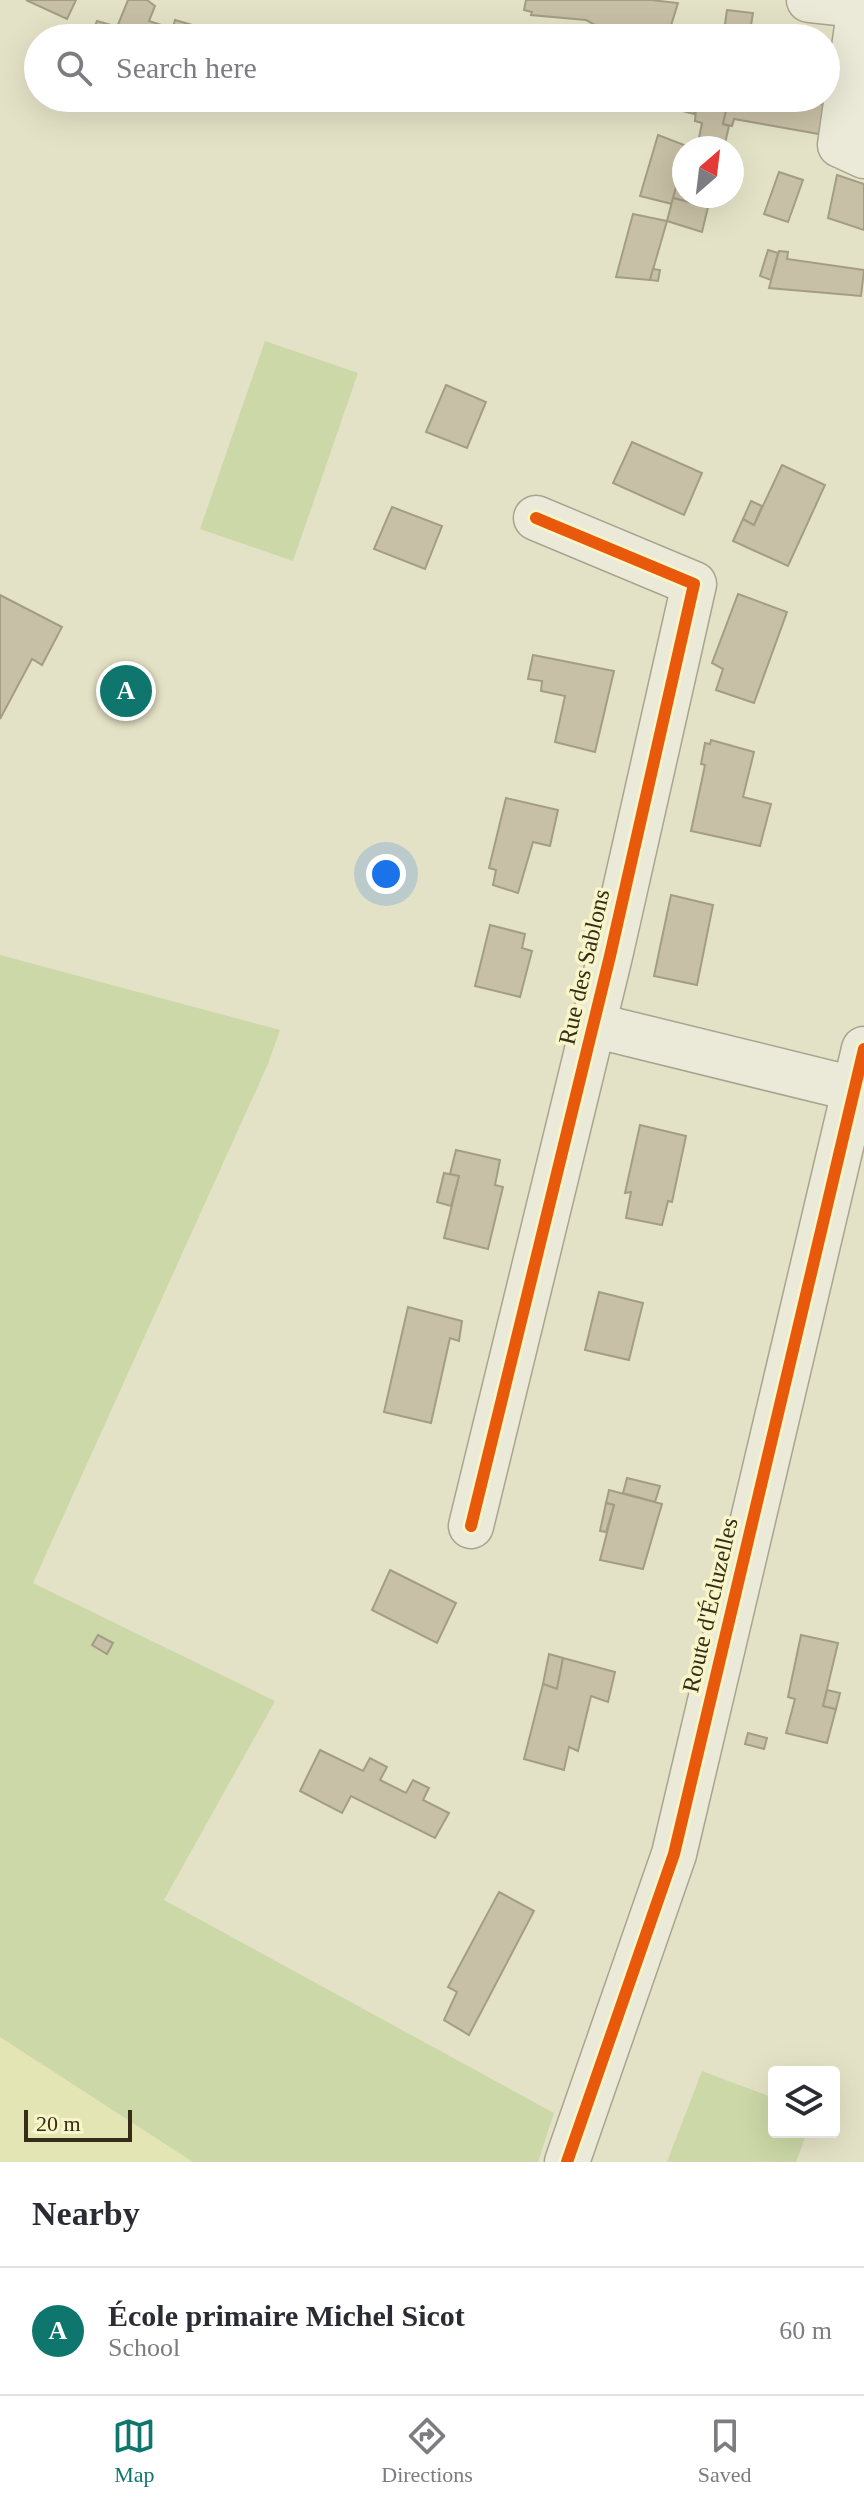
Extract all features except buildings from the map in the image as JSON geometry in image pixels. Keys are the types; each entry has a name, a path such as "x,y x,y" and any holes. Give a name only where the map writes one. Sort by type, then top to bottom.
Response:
{"street":[{"path":"809,0 862,6 840,145 864,156"},
{"name":"Rue des Sablons","path":"471,1526 593,1025 694,584 536,518"},
{"name":"Rue des Sablons","path":"593,1025 859,1069"},
{"name":"Route d'Écluzelles","path":"567,2162 674,1854 859,1069"}],"green space":[{"path":"265,341 358,373 293,561 200,529"},
{"path":"0,955 280,1030 268,1064 33,1583 275,1701 164,1900 554,2113 538,2162 193,2162 0,2037"},
{"path":"0,2037 193,2162 0,2162"},
{"path":"702,2071 768,2096 768,2138 805,2138 796,2162 667,2162"}],"cycle path":[{"path":"471,1526 610,956 694,584 536,518"},
{"path":"567,2162 674,1854 864,1049"}],"place":[{"name":"École primaire Michel Sicot","path":"126,691"}]}
